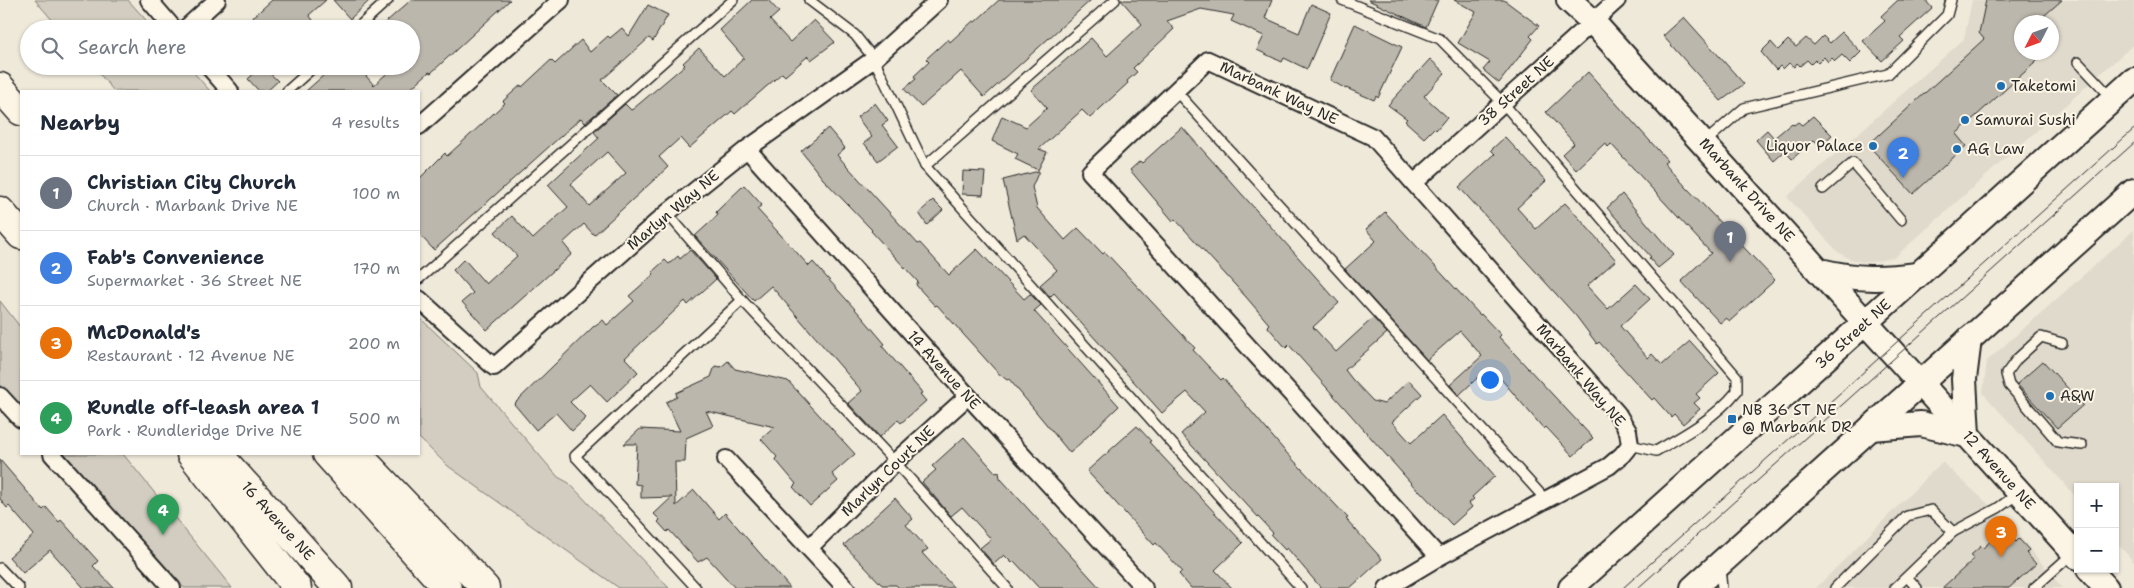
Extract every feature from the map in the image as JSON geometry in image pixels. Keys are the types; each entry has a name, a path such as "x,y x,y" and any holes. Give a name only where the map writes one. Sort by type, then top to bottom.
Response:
{"highway":[{"path":"0,87 20,110"},
{"path":"0,211 20,234"},
{"path":"192,455 297,588"},
{"name":"16 Avenue NE","path":"219,455 338,588"},
{"path":"328,455 447,588"},
{"path":"358,455 485,588"}],"main road":[{"name":"Marbank Drive NE","path":"1569,0 1593,22 1921,383"},
{"name":"36 Street NE","path":"1571,588 2134,80"},
{"path":"1693,588 2134,191"},
{"path":"1820,271 1842,276 1876,279 1918,275"},
{"path":"1870,428 1921,424 1968,435 1964,379 1969,339"},
{"name":"12 Avenue NE","path":"1921,383 2074,553"},
{"name":"12 Avenue NE","path":"2092,573 2106,588"}],"street":[{"path":"149,0 166,20"},
{"path":"195,20 217,0"},
{"path":"420,125 561,0"},
{"name":"Marlyn Way NE","path":"420,301 494,367 666,213 748,150 874,59 939,0"},
{"name":"38 Street NE","path":"1414,183 1618,0"},
{"name":"Marbank Way NE","path":"1386,588 1545,499 1609,466 1630,445 1628,431 1617,413 1373,137 1208,60 1090,172 1439,557"},
{"path":"216,75 229,90"},
{"name":"14 Avenue NE","path":"748,150 968,396 1144,588"},
{"path":"0,396 20,419"},
{"name":"Marlyn Court NE","path":"810,548 895,462 968,396"},
{"path":"53,455 172,588"},
{"path":"726,459 846,588"}],"lane":[{"path":"366,20 388,0"},
{"path":"420,278 733,0"},
{"path":"809,0 855,35 874,59 925,166 1301,588"},
{"path":"925,166 1115,0"},
{"path":"1342,0 1440,39 1503,103 1737,377 1737,391 1723,408 1699,426 1656,451 1630,445"},
{"path":"1704,143 1744,108 1888,74 1947,15 1951,0"},
{"path":"2078,62 2113,99"},
{"path":"288,90 305,75"},
{"path":"1176,90 1545,499"},
{"path":"1823,189 1853,163 1902,220"},
{"path":"666,213 742,300 895,462 1007,588"},
{"path":"696,588 575,456 742,300"},
{"path":"2062,343 2041,336 2017,359 2006,374 2009,385 2058,442 2082,445"},
{"path":"1894,588 1953,532 1998,508 2019,492"},
{"path":"1835,588 1907,516 1931,510 1953,532"},
{"path":"1720,564 1722,588"},
{"path":"2034,588 2074,564"},
{"path":"0,568 18,588"},
{"path":"1906,577 1917,588"}],"shaded area":[{"path":"35,0 128,0 146,20 52,20"},
{"path":"1972,0 2134,0 2134,44 1895,257 1875,262 1862,262 1848,258 1838,252 1787,197 1964,39"},
{"path":"101,75 196,75 209,90 113,90"},
{"path":"2134,230 2134,562 2119,545 2119,483 2074,483 2074,495 1983,393 1987,361"},
{"path":"0,301 20,327 20,406 0,384"},
{"path":"420,318 478,373 481,387 558,477 569,483 669,588 619,588 448,466 420,439"},
{"path":"64,455 124,455 232,588 184,588"},
{"path":"1942,462 2007,521 2062,588 1816,588"}],"building":[{"path":"272,0 326,0 309,15 313,20 250,20"},
{"path":"333,0 370,0 350,19"},
{"path":"411,0 510,0 431,73 429,72 409,90 307,90 324,75 365,75 374,85 385,75 420,75 420,20 388,20"},
{"path":"752,0 768,0 779,12 770,20 790,42 814,20 835,42 811,60 808,56 785,76 782,73 735,114 732,111 689,148 680,138 659,157 668,167 594,235 584,224 563,243 572,254 487,330 462,302 473,293 453,270 464,259 486,284 517,256 495,232 512,216 533,239 568,207 548,185 599,138 594,132 625,104 631,110 633,109 685,65 683,63 699,48 725,76 744,58 720,30","holes":["607,152 626,173 589,206 571,184"]},
{"path":"999,0 1091,0 984,97 961,71 921,107 904,89 916,79 914,76 929,62 926,59 948,39 950,42 973,21 975,22"},
{"path":"1121,0 1272,0 1265,18 1299,33 1311,4 1331,13 1307,69 1284,58 1282,62 1257,50 1264,36 1231,21 1234,15 1201,9 1167,21 1174,29 1133,68 1137,72 1127,81 1128,83 1090,118 1082,110 1039,149 1047,152 1038,170 1015,159 1018,154 992,141 1002,116 1026,127 1047,108 1031,90 1091,38 1107,56 1142,24"},
{"path":"1368,0 1438,0 1426,27"},
{"path":"1454,0 1504,0 1539,26 1530,36 1533,39 1499,83 1483,70 1490,62 1458,43 1476,12"},
{"path":"1898,0 1925,0 1932,8 1900,37 1904,41 1882,61 1863,41 1885,21 1881,16"},
{"path":"1986,0 2062,0 2045,15 2014,15 2014,60 2038,60 1956,134 1966,146 1913,194 1868,145 1984,39 1979,33"},
{"path":"648,5 668,15 653,41 649,38 602,80 617,95 585,123 581,118 434,250 420,235 420,178 445,153 447,156 505,103 503,101 521,85 522,87 551,60 555,64 581,40 590,52 608,36 610,38 622,28 629,36"},
{"path":"1684,17 1744,84 1721,101 1663,36"},
{"path":"1355,24 1402,47 1378,98 1376,96 1374,100 1346,89 1330,80"},
{"path":"1842,32 1861,52 1850,63 1842,55 1835,61 1832,58 1828,62 1824,57 1818,63 1815,60 1811,64 1807,60 1800,66 1797,63 1794,67 1789,63 1783,69 1780,66 1776,70 1761,52 1771,42 1778,50 1788,40 1796,47 1806,38 1814,45 1823,36 1830,43"},
{"path":"1430,59 1445,73 1424,96 1447,117 1436,130 1434,128 1424,138 1405,121 1407,119 1388,105"},
{"path":"1588,72 1667,160 1664,162 1686,187 1775,280 1730,321 1726,318 1720,323 1681,281 1711,253 1611,144 1608,147 1605,143 1576,170 1562,154 1574,143 1546,112"},
{"path":"252,75 272,75 278,81 268,90 258,90 248,79"},
{"path":"875,103 888,121 882,125 898,146 878,161 864,143 872,137 857,117"},
{"path":"1813,116 1832,135 1820,146 1814,140 1792,159 1785,151 1774,161 1756,140 1767,130 1774,138 1792,123 1794,125 1798,122 1802,125"},
{"path":"1182,127 1339,303 1313,327 1336,352 1373,318 1387,333 1345,370 1352,379 1373,401 1384,404 1409,380 1422,394 1392,422 1411,443 1442,415 1495,476 1472,497 1474,499 1469,503 1472,507 1452,525 1418,491 1289,345 1286,348 1246,297 1175,219 1173,221 1130,170 1140,161 1142,163"},
{"path":"828,128 845,148 837,155 918,244 920,243 949,275 977,249 1024,299 1030,294 1041,305 1034,311 1119,406 1070,453 1009,379 1007,380 998,373 937,305 935,306 916,285 918,282 823,179 801,151"},
{"path":"1505,137 1546,181 1517,208 1536,229 1565,203 1579,218 1616,260 1587,286 1608,309 1636,284 1650,299 1620,326 1648,358 1652,354 1662,365 1690,341 1719,373 1696,394 1700,398 1694,403 1700,409 1683,424 1674,414 1671,417 1654,398 1652,400 1599,342 1597,344 1576,316 1459,187 1495,154 1491,150"},
{"path":"963,171 985,172 983,195 962,194"},
{"path":"1039,171 1032,187 1037,208 1065,240 1078,228 1103,254 1105,252 1195,348 1193,350 1221,380 1223,378 1283,449 1348,518 1346,519 1382,559 1350,588 1321,588 1287,548 1285,550 1271,535 1273,533 1181,434 1205,412 1187,392 1162,413 1054,293 1050,297 1040,285 1057,270 1024,234 1017,239 1003,180"},
{"path":"744,185 762,205 757,209 809,266 813,262 885,344 882,346 922,393 920,394 926,401 901,423 898,420 880,437 848,403 862,391 771,286 754,301 695,236 718,215 716,212"},
{"path":"1622,194 1674,255 1658,268 1649,258 1651,257 1607,208"},
{"path":"933,200 943,210 927,225 919,213"},
{"path":"1385,212 1480,315 1501,335 1499,337 1593,438 1573,456 1546,427 1544,429 1501,379 1497,382 1486,370 1459,395 1450,385 1482,356 1460,331 1427,360 1345,269 1376,241 1366,229"},
{"path":"690,250 716,279 688,305 685,301 625,358 638,372 607,402 590,384 570,402 586,418 572,431 556,413 536,430 514,404 594,326 603,320 607,325 634,301 629,296 654,274 652,272 665,260 669,264 678,256 680,259"},
{"path":"728,361 735,369 788,381 855,454 832,474 838,481 810,506 793,487 796,484 775,459 777,457 761,439 775,427 706,411 713,426 686,438 685,462 675,462 676,506 694,490 719,519 725,513 790,588 735,588 707,557 698,562 669,530 667,532 654,514 672,497 641,498 641,485 635,484 637,444 624,444 640,429 680,431 666,402 677,397 676,393 711,377 715,366 721,367"},
{"path":"2043,361 2083,405 2057,428 2017,384"},
{"path":"1137,426 1151,441 1149,442 1243,543 1215,570 1232,588 1191,588 1179,574 1182,571 1156,543 1154,545 1087,471"},
{"path":"964,437 996,473 999,472 1000,478 1100,588 1039,588 1014,561 1012,563 1004,555 994,564 980,548 991,539 962,507 951,516 922,482 936,470 932,466"},
{"path":"0,460 43,510 46,507 59,522 61,520 98,561 93,566 114,588 84,588 50,550 23,573 9,557 34,535 9,506 7,508 0,499"},
{"path":"895,498 913,519 906,525 928,549 922,553 954,588 899,588 896,585 882,585 844,545"},
{"path":"2004,529 2016,542 2019,539 2029,550 2026,553 2036,564 2009,588 1942,588 1974,559 1971,555 1981,546 1983,548"}],"tram line":[{"path":"1623,588 2134,129"},
{"path":"1638,588 2134,143"}],"place":[{"name":"Taketomi","path":"2001,86"},
{"name":"Samurai Sushi","path":"1965,120"},
{"name":"Liquor Palace","path":"1873,146"},
{"name":"AG Law","path":"1957,149"},
{"name":"Fab's Convenience","path":"1903,178"},
{"name":"Christian City Church","path":"1730,262"},
{"name":"A&W","path":"2050,396"},
{"name":"NB 36 ST NE @ Marbank DR","path":"1732,419"},
{"name":"Rundle off-leash area 1","path":"163,535"},
{"name":"McDonald's","path":"2001,557"}]}
